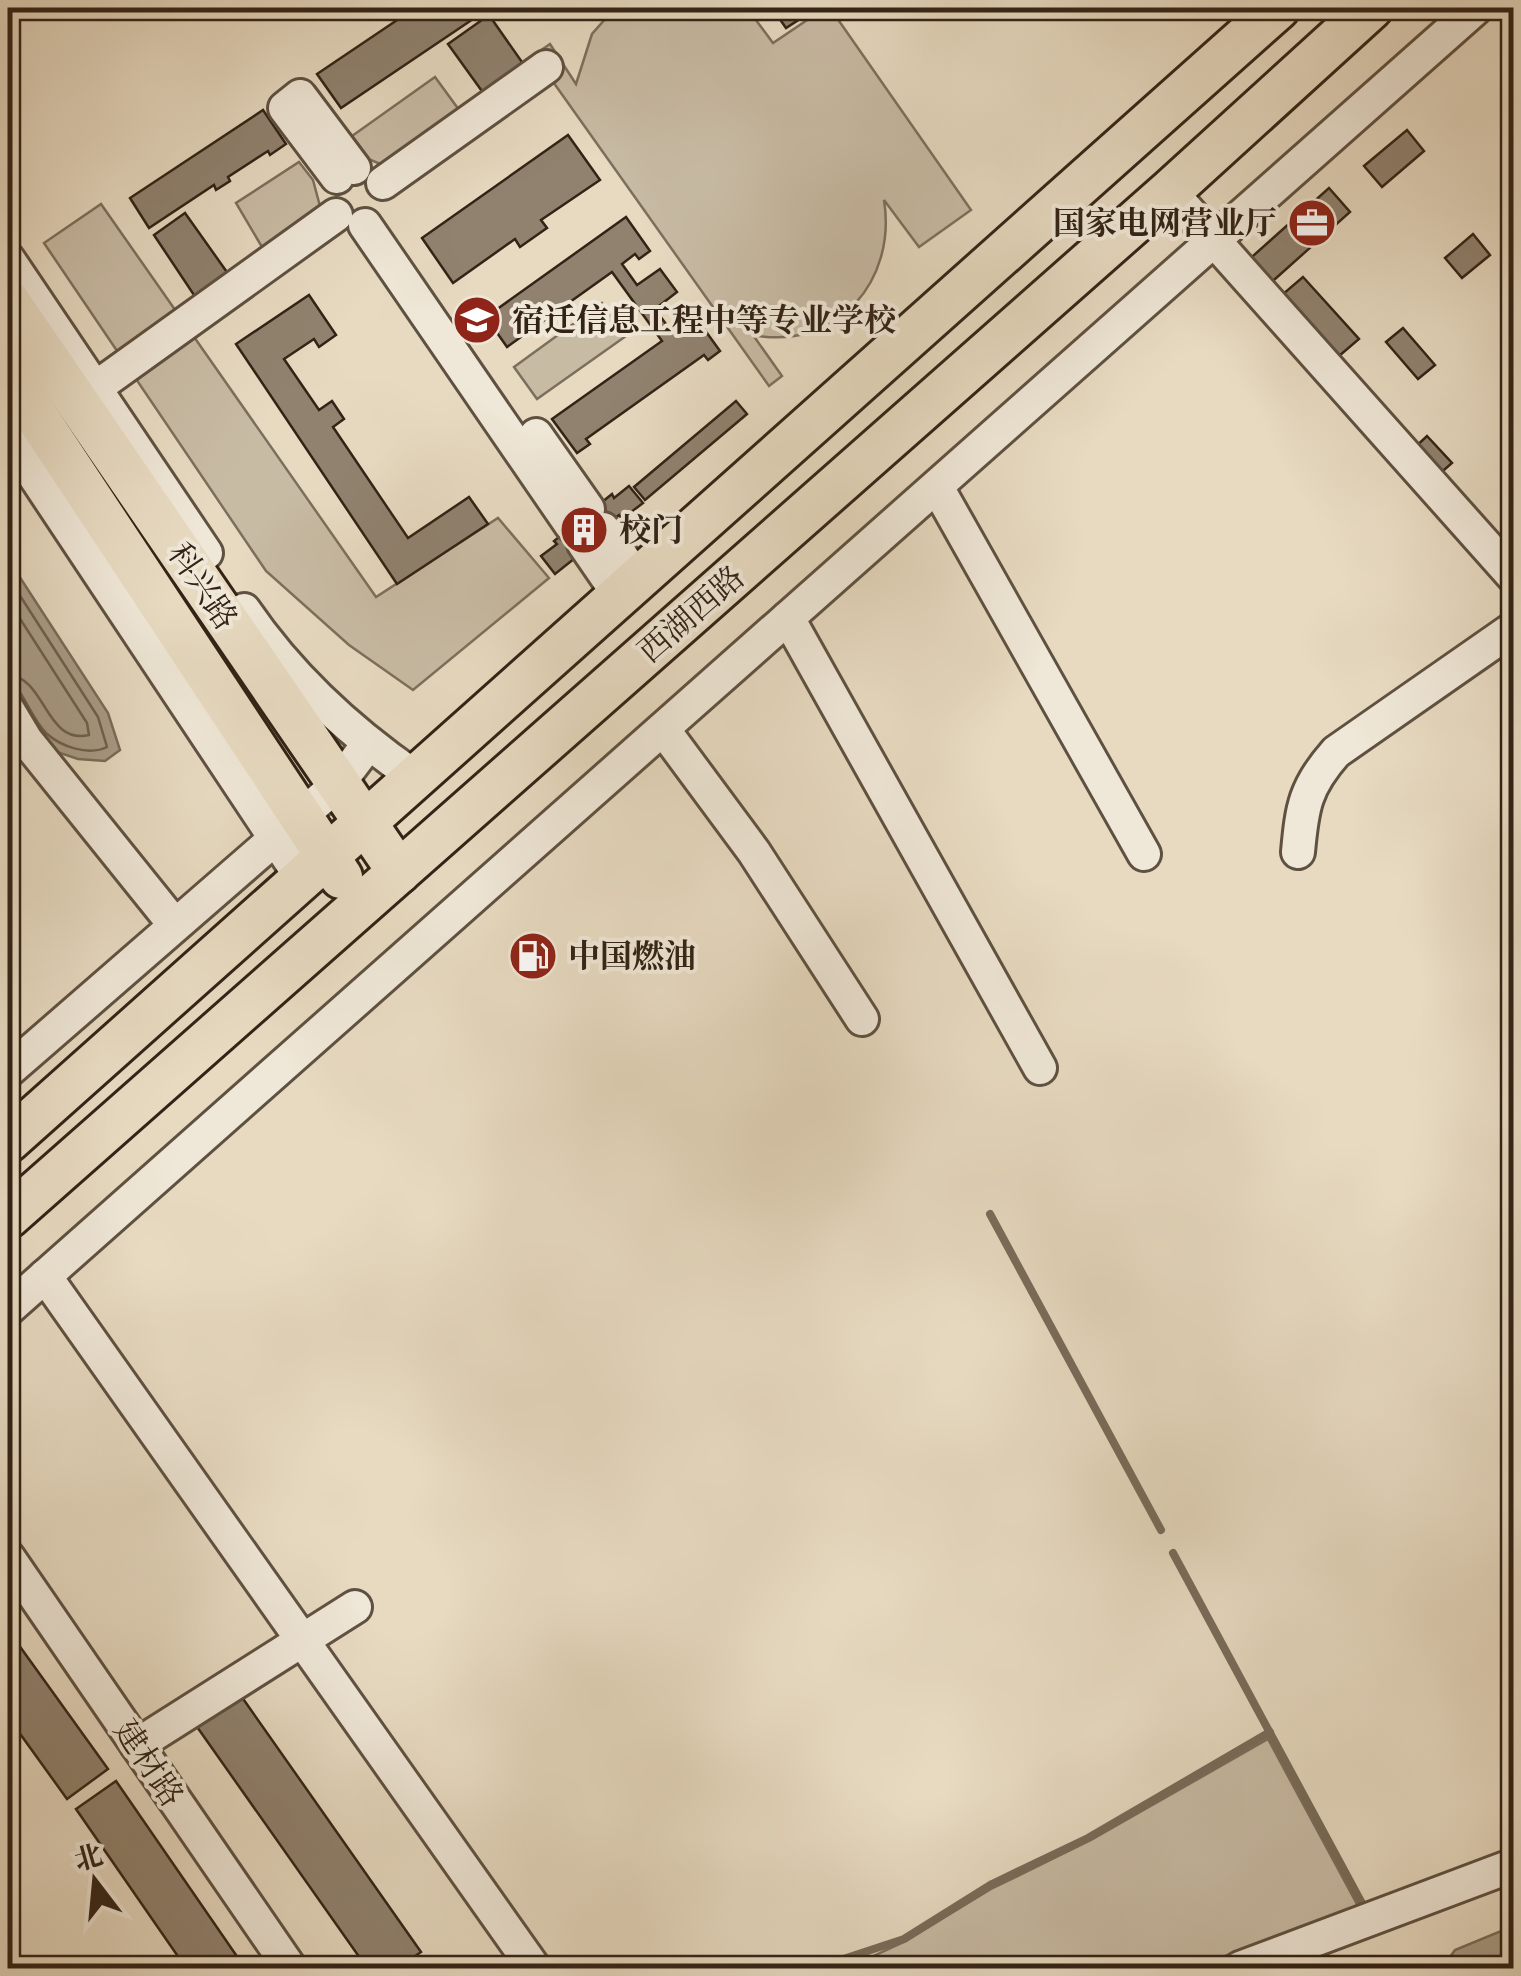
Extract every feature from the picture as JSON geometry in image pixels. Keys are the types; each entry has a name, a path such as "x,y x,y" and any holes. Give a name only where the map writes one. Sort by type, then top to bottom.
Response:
{"main road":[{"name":"西湖西路","path":"8,1141 1278,8"},
{"name":"西湖西路","path":"8,1217 1372,8"},
{"name":"科兴路","path":"8,301 86,395 399,872"},
{"name":"科兴路","path":"8,373 286,826 313,866 360,903"}],"street":[{"path":"8,1309 1476,8"},
{"path":"86,395 366,209 546,67"},
{"path":"366,209 373,172 345,172 329,194 366,209 628,587"},
{"path":"1170,191 1514,577"},
{"path":"8,259 86,395 264,640 369,743 415,777"},
{"path":"8,436 286,826"},
{"path":"937,486 1144,854"},
{"path":"788,618 1040,1068"},
{"path":"1298,852 1302,804 1316,775 1336,752 1514,628"},
{"path":"8,710 26,740 174,924"},
{"path":"663,730 754,852 862,1019"},
{"path":"8,1070 338,784 369,743"},
{"path":"46,1276 534,1968"},
{"name":"建材路","path":"8,1557 290,1968"},
{"path":"137,1745 355,1607"},
{"path":"1240,1968 1514,1865"}],"shaded area":[{"path":"615,8 747,8 773,43 830,8 971,210 919,247 884,200 886,230 881,258 855,304 835,321 811,332 783,337 753,335 782,376 769,386 534,55 550,44 576,84 592,34"},
{"path":"435,77 462,114 385,166 366,158 352,136"},
{"path":"299,162 313,180 321,210 262,247 236,203"},
{"path":"101,204 376,597 498,518 549,578 413,690 349,645 266,571 44,243"},
{"path":"602,303 626,336 537,399 514,367"},
{"path":"1268,1739 1358,1906 1193,1968 876,1968 871,1957 904,1942 991,1889 1091,1840"}],"water":[{"path":"8,559 108,713 120,750 105,761 78,759 54,751 8,692"},
{"path":"1513,1926 1513,1968 1442,1968 1455,1950"}],"building":[{"path":"415,8 478,8 482,13 341,108 317,74"},
{"path":"772,8 817,8 786,28"},
{"path":"489,15 524,65 484,94 448,44"},
{"path":"263,110 286,144 270,155 268,151 228,177 230,181 216,190 214,185 149,228 130,198"},
{"path":"1407,130 1424,151 1382,187 1364,166"},
{"path":"568,135 600,180 541,220 547,228 520,247 515,239 453,283 422,238"},
{"path":"1329,188 1350,212 1265,288 1244,264"},
{"path":"185,213 229,275 196,298 154,235"},
{"path":"626,217 650,251 639,259 635,254 622,264 637,285 660,269 677,292 655,309 671,331 694,315 720,351 708,360 704,355 586,439 590,444 577,453 552,419 662,341 612,272 507,347 486,317"},
{"path":"1473,234 1490,255 1462,278 1445,258"},
{"path":"1303,277 1359,339 1332,362 1276,300"},
{"path":"309,295 336,335 319,347 314,339 284,359 319,410 332,401 344,419 333,427 408,538 469,497 488,524 397,584 236,344"},
{"path":"1403,328 1435,365 1418,379 1386,342"},
{"path":"736,401 747,414 645,500 634,487"},
{"path":"1427,436 1452,463 1436,477 1412,450"},
{"name":"校门","path":"629,486 643,503 622,519 619,515 571,553 575,558 555,574 541,556 612,494 614,498"},
{"path":"8,1630 108,1769 67,1799 8,1717"},
{"path":"239,1693 421,1952 398,1968 367,1968 195,1724"},
{"path":"116,1781 245,1968 186,1968 76,1809"}],"waterway":[{"path":"990,1214 1161,1530"},
{"path":"1173,1553 1365,1909"},
{"path":"816,1968 904,1939 992,1884 1088,1838 1270,1732"},
{"path":"1207,1968 1235,1958"}],"place":[{"name":"国家电网营业厅","path":"1312,223"},
{"name":"宿迁信息工程中等专业学校","path":"477,320"},
{"name":"校门","path":"584,530"},
{"name":"中国燃油","path":"533,956"}]}
